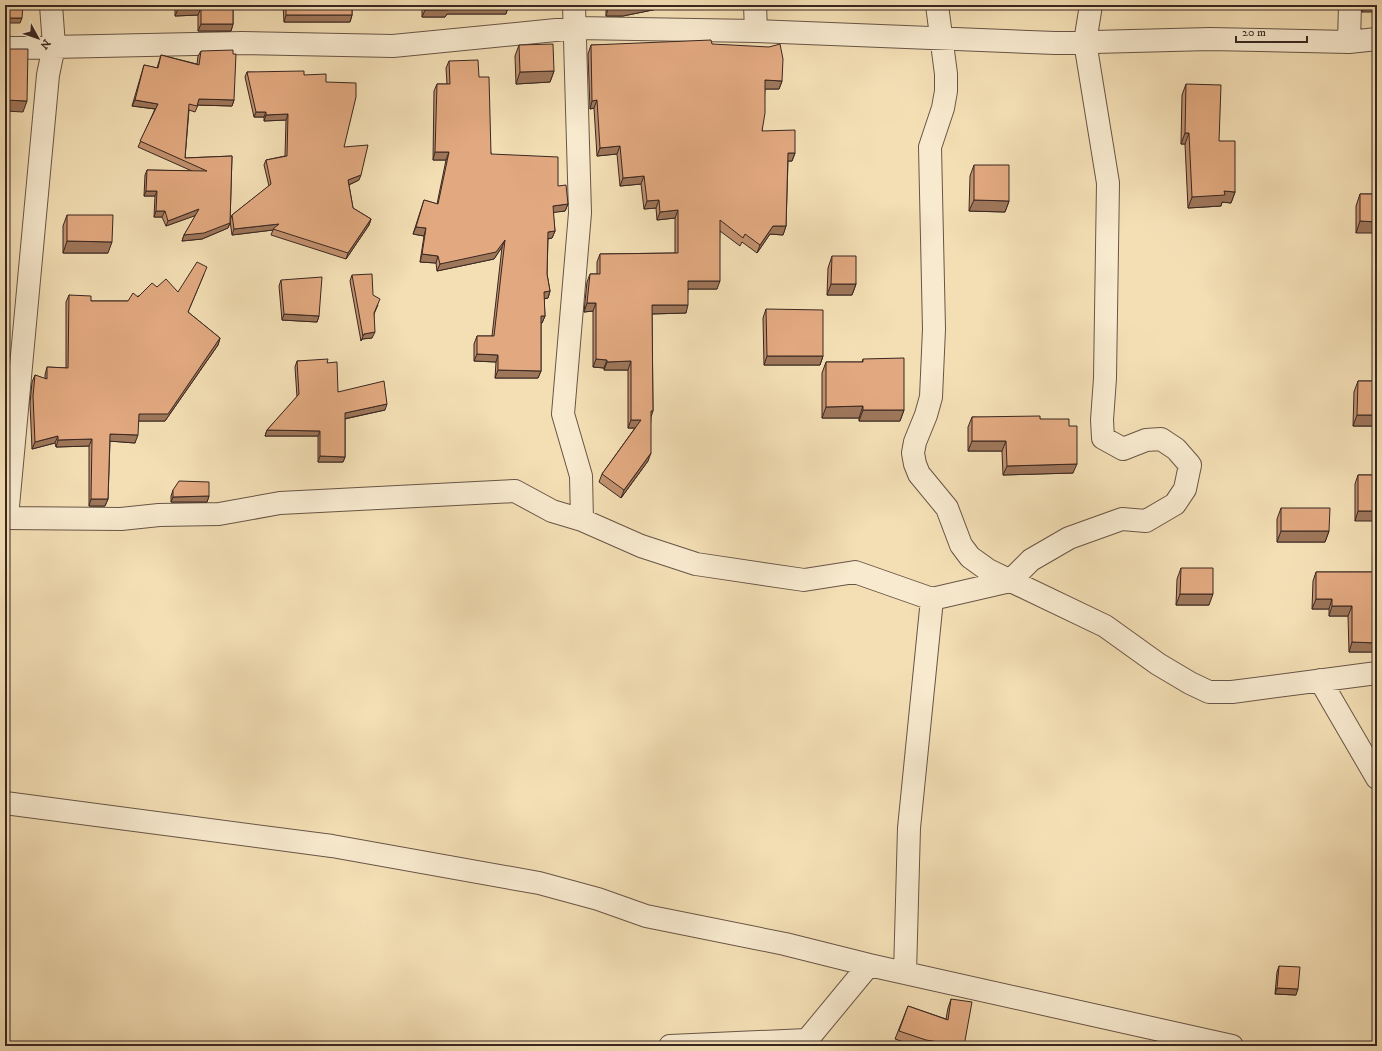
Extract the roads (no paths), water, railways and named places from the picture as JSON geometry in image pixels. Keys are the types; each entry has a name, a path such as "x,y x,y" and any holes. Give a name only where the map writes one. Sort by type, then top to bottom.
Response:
{"street":[{"path":"51,5 54,46 48,75 6,518 121,519 159,515 219,514 280,503 515,492 552,510 582,520 641,546 696,564 804,580 855,572 932,599 1010,581 1031,560 1070,538 1122,519 1146,521 1175,504 1185,489 1190,465 1176,449 1161,439 1146,440 1123,449 1103,438 1102,420 1105,378 1108,183 1085,42 1091,5"},
{"path":"574,5 576,28 580,213 563,414 581,476 582,520"},
{"path":"755,5 756,31"},
{"path":"937,5 946,74 946,92 943,108 930,147 934,329 931,397 926,416 915,442 913,453 919,474 947,508 961,545 970,557 988,570 1105,626 1158,664 1209,692 1232,692 1377,673"},
{"path":"1350,5 1350,42"},
{"path":"5,48 242,43 393,46 576,28 756,31 1055,43 1210,39 1350,42 1377,39"},
{"path":"906,973 909,828 932,599"},
{"path":"1320,680 1377,778"},
{"path":"5,803 332,846 539,883 598,899 646,916 785,944 869,965 1232,1046"},
{"path":"670,1046 807,1040 869,965"}]}
